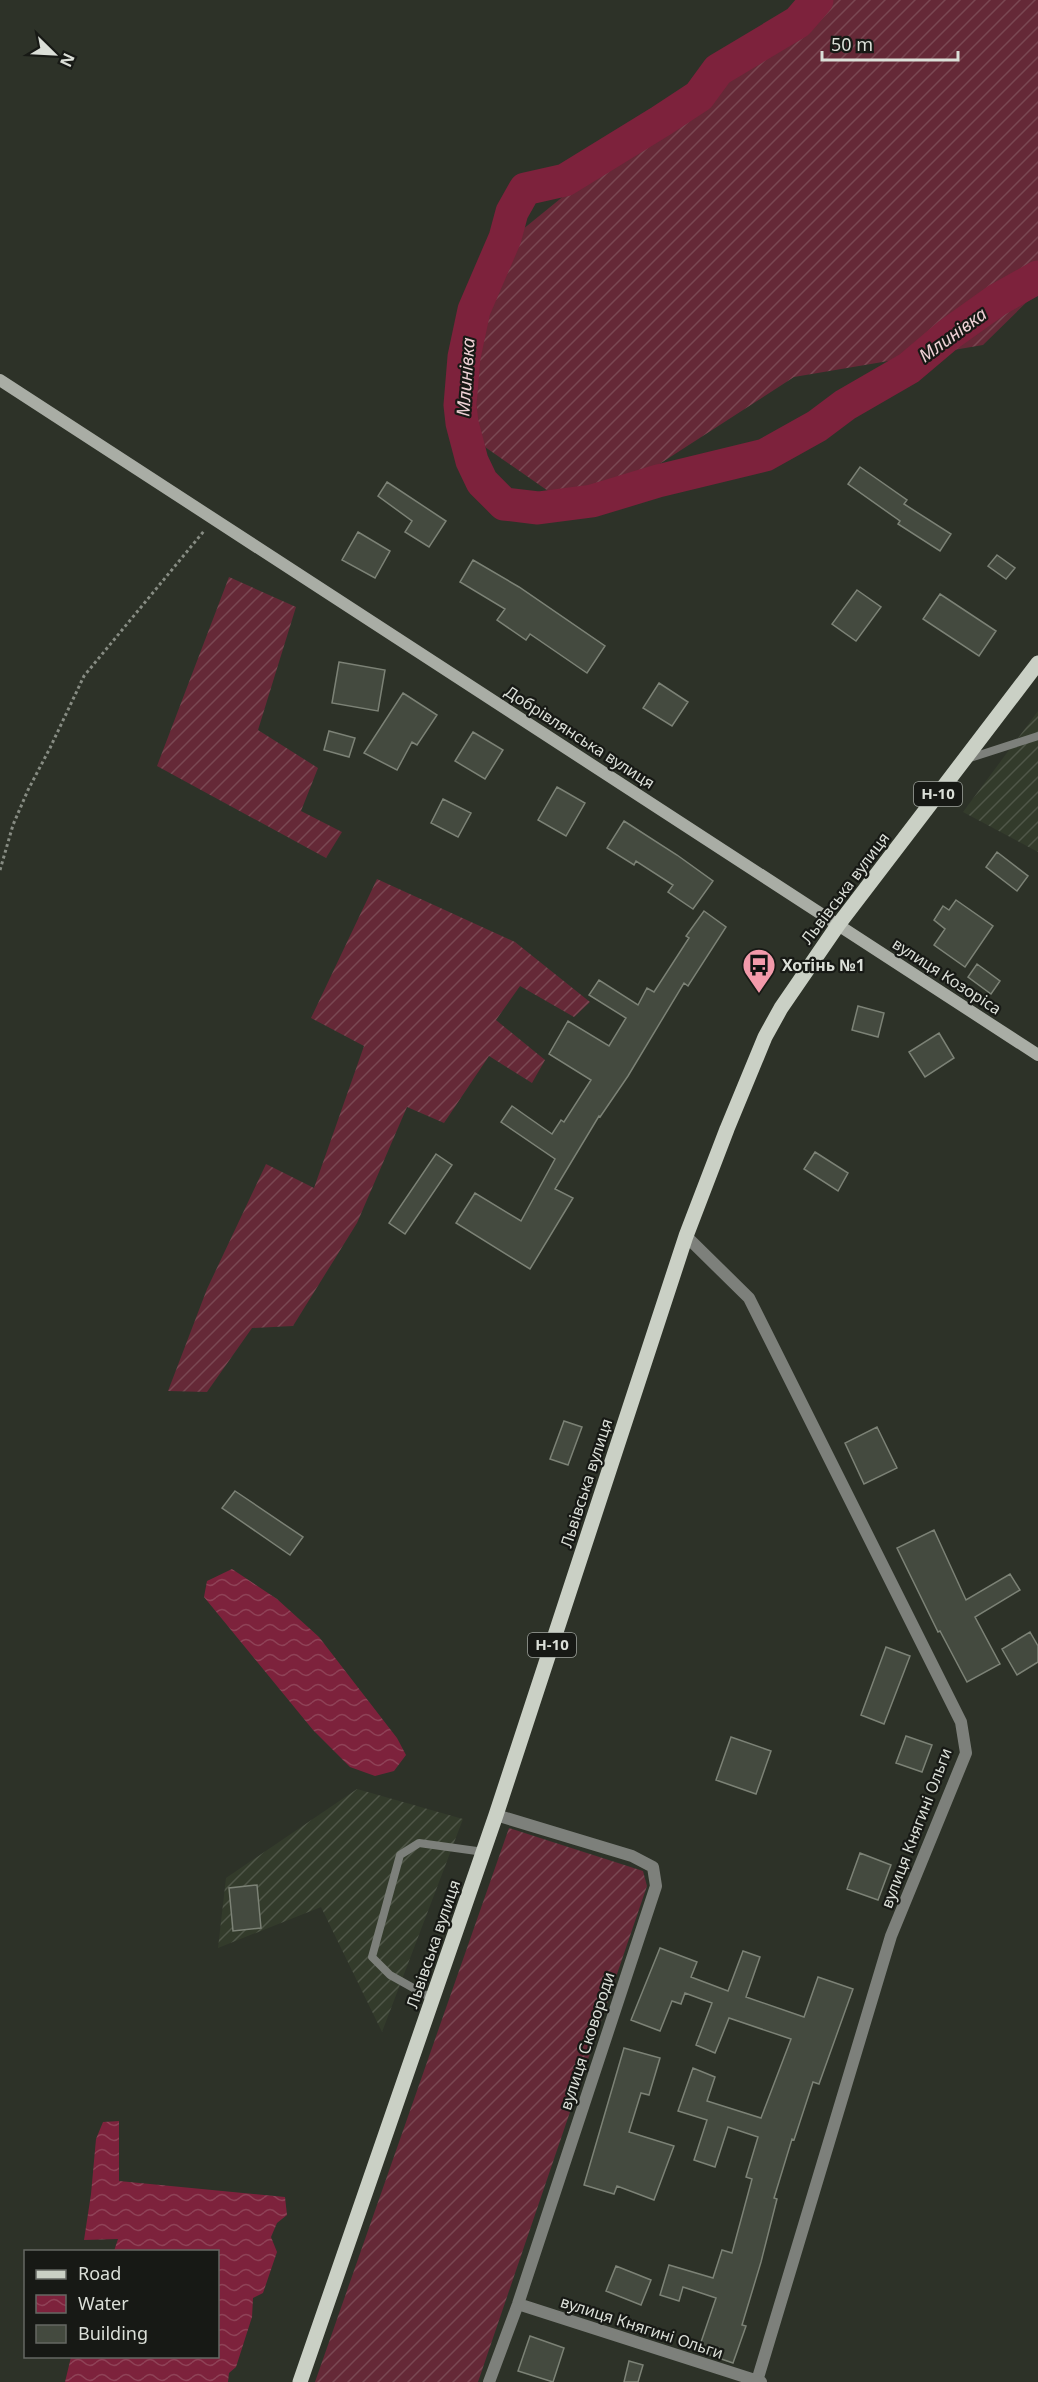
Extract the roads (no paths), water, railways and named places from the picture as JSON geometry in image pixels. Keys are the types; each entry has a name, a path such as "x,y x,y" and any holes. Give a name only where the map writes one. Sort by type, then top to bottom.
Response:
{"main road":[{"name":"Львівська вулиця","path":"300,2382 484,1852 686,1236 765,1037 781,1008 838,925 1038,663"}],"street":[{"name":"Добрівлянська вулиця","path":"0,380 838,925"},
{"name":"вулиця Козоріса","path":"838,925 1038,1055"},
{"name":"вулиця Княгині Ольги","path":"518,2304 758,2381 891,1936 966,1753 961,1722 749,1298 686,1236"},
{"name":"вулиця Сковороди","path":"489,2382 518,2304 656,1886 653,1866 632,1856 496,1815"}],"lane":[{"path":"964,760 1038,736"},
{"path":"433,1999 390,1975 372,1957 400,1855 419,1843 484,1852"}],"water":[{"path":"232,1569 277,1599 319,1637 397,1738 406,1755 394,1771 375,1776 350,1767 313,1730 204,1597 207,1581"},
{"path":"119,2121 119,2181 285,2197 287,2215 277,2223 271,2237 277,2252 263,2293 253,2298 252,2317 236,2367 229,2373 228,2382 65,2382 71,2358 219,2358 219,2250 114,2250 118,2239 84,2240 96,2139 103,2122"}],"waterway":[{"name":"Млинівка","path":"817,0 798,22 718,70 699,96 661,121 565,180 525,189 512,212 505,238 474,310 464,357 460,405 462,423 472,461 482,482 504,504 538,508 592,501 658,481 765,455 817,426 845,405 909,368 948,335 997,300 1038,277"}],"place":[{"name":"Хотінь №1","path":"759,994"}]}
